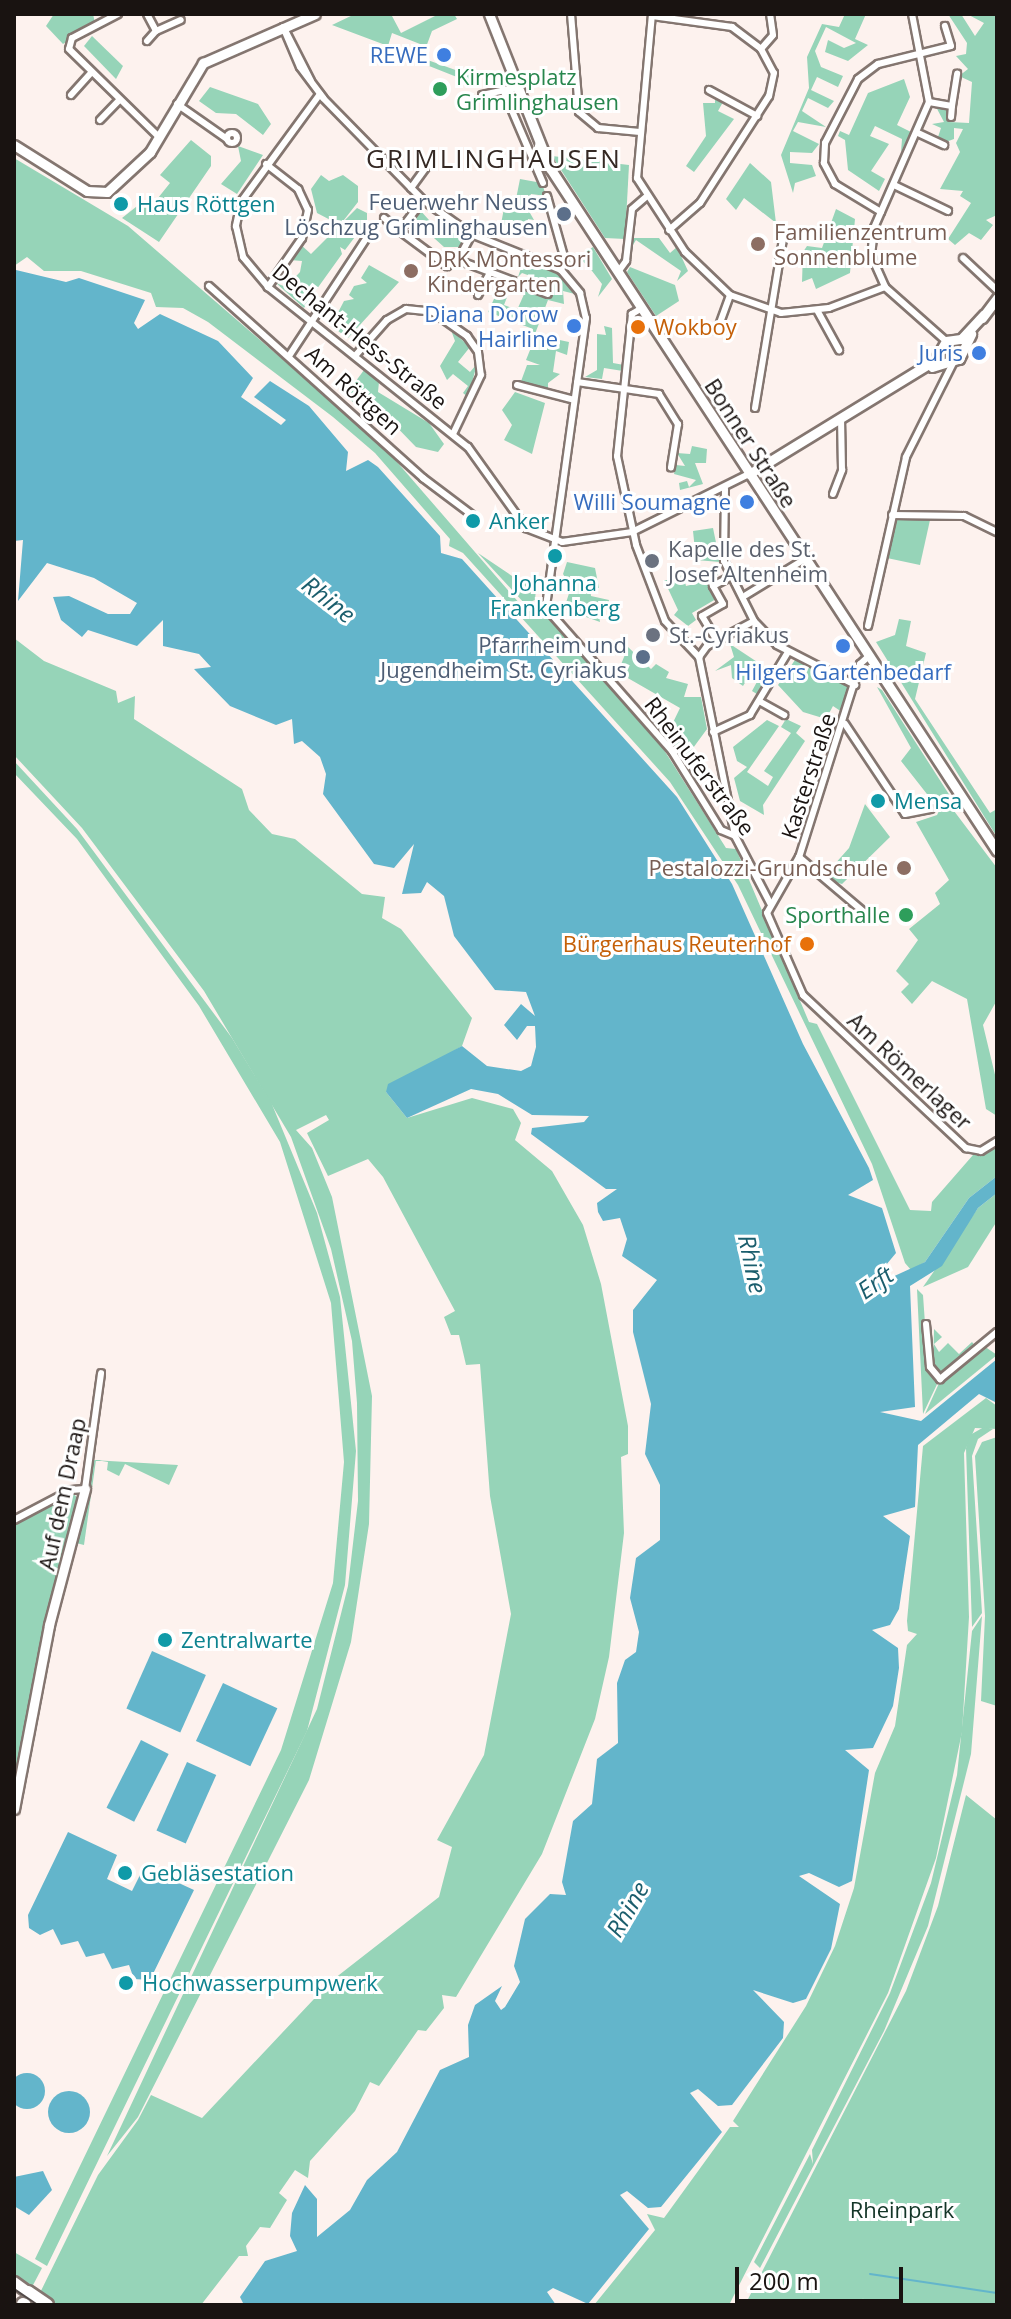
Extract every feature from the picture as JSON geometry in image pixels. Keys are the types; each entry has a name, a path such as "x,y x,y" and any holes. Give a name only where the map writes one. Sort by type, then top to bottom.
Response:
{"highway":[{"path":"22,2300 47,2305"}],"main road":[{"path":"14,145 87,191 102,193 132,173 210,57 301,17 315,14"},
{"name":"Bonner Straße","path":"489,14 540,150 997,851"},
{"path":"749,474 948,358 955,343 997,298"},
{"path":"948,358 955,343"},
{"name":"Auf dem Draap","path":"14,1809 49,1625 85,1489"},
{"path":"14,2282 22,2300"}],"street":[{"path":"118,14 69,42 70,52 159,137"},
{"path":"147,14 156,31"},
{"path":"571,14 579,112 598,128 640,132"},
{"path":"761,49 772,36 770,14"},
{"path":"912,14 923,53 929,102 881,212 871,253 885,287 955,343"},
{"path":"669,230 700,203 757,116 774,81 761,49 723,24 652,15 637,178 669,230 730,295 769,310 817,310 885,287"},
{"path":"147,41 156,31 181,20"},
{"path":"881,212 831,179 824,163 825,143 858,79 878,64 951,46 945,26"},
{"path":"283,27 320,94 423,200 472,234 561,270 565,260 547,196"},
{"path":"71,95 91,73"},
{"path":"951,117 957,73"},
{"path":"482,95 515,88"},
{"path":"709,90 757,116"},
{"path":"504,92 543,183"},
{"name":"Dechant-Hess-Straße","path":"320,94 241,202 236,226 243,257 268,287 453,434 482,462 526,528 553,541"},
{"path":"100,120 119,100"},
{"path":"929,102 952,106"},
{"path":"177,104 227,139"},
{"path":"918,133 944,145"},
{"path":"411,188 432,159"},
{"path":"266,164 298,189 308,210 302,238 268,287"},
{"path":"894,185 948,211"},
{"path":"618,272 627,256 632,209 646,197"},
{"path":"400,231 423,200"},
{"path":"384,218 447,266 458,260 472,234"},
{"path":"289,356 362,250 373,228"},
{"path":"755,408 784,232"},
{"path":"362,250 370,255"},
{"path":"963,258 997,290"},
{"path":"458,260 548,294"},
{"name":"Rheinuferstraße","path":"561,270 576,285 586,312 546,610 661,737 721,830 735,836 770,903 767,913 799,990 828,1018"},
{"path":"478,295 489,274"},
{"name":"Am Röttgen","path":"209,286 418,475 476,518"},
{"path":"717,331 730,295"},
{"path":"642,308 631,322 617,456 632,532 665,621 699,657 735,836"},
{"path":"355,356 387,320 406,309 433,312 467,336 478,352 481,375 453,434"},
{"path":"817,310 839,350"},
{"path":"868,626 908,451 948,358"},
{"path":"577,382 659,394 678,420 671,467"},
{"path":"517,385 574,400"},
{"path":"833,494 843,459 841,420"},
{"path":"553,541 632,532 725,489 749,474"},
{"path":"725,489 724,561 746,595 754,621 788,652 855,685"},
{"path":"892,515 964,516 997,532"},
{"path":"746,595 805,559"},
{"path":"717,641 702,616 723,604 713,586 732,576"},
{"path":"699,657 717,641 754,621"},
{"path":"713,732 742,721 759,701 788,652"},
{"name":"Kasterstraße","path":"770,903 799,857 845,724 855,685 869,656"},
{"path":"759,701 784,715"},
{"path":"845,724 905,814 931,809"},
{"path":"799,857 865,913"},
{"name":"Am Römerlager","path":"828,1018 968,1149 981,1151 997,1141"},
{"path":"926,1324 931,1372 940,1379 997,1332"},
{"name":"Auf dem Draap","path":"85,1489 101,1373"},
{"path":"14,1520 71,1490 85,1489"}],"green space":[{"path":"54,14 93,14 95,23 63,44 46,26"},
{"path":"355,14 392,16 401,33 439,14 454,14 457,19 432,31 422,58 475,77 477,85 414,60 420,44 392,33 388,46 332,25"},
{"path":"845,14 866,14 855,39 868,45 848,61 825,52 828,40 844,48 856,43 826,27 815,51 821,67 843,76 838,87 817,77 811,90 834,101 828,108 808,98 802,111 826,127 798,122 793,131 819,144 812,153 790,152 790,163 812,165 816,176 795,183 793,193 781,155 809,88 807,57 822,24 839,27"},
{"path":"948,14 961,14 975,36 984,23 967,14 997,14 997,215 986,220 993,225 981,240 969,233 955,245 948,239 971,203 960,196 963,191 940,189 960,152 956,143 963,129 954,128 954,139 943,143 937,140 941,128 932,124 944,122 935,105 950,110 949,122 969,123 972,82 959,76 968,69 956,56 966,54 967,43"},
{"path":"92,36 123,66 116,79 84,46"},
{"path":"904,79 910,97 897,125 911,132 901,152 902,139 875,126 870,136 889,144 871,171 885,179 879,191 848,170 845,140 838,136 840,131 849,135 868,93"},
{"path":"210,87 258,104 271,124 263,135 236,114 216,113 199,101"},
{"path":"715,97 723,102 718,111 734,119 694,172 686,166 706,136 703,103 715,103"},
{"path":"191,140 211,156 211,166 159,242 122,218 141,203 150,208 170,183 160,175"},
{"path":"238,146 263,155 237,194 221,184 241,161"},
{"path":"552,156 629,165 625,239 605,238"},
{"path":"14,158 128,226 384,447 527,612 540,607 659,742 726,848 736,849 809,1022 817,1024 910,1210 931,1211 932,1202 973,1155 997,1144 997,1176 969,1198 925,1262 911,1270 905,1263 872,1164 738,885 670,782 463,553 449,546 450,539 375,453 333,417 208,322 183,308 156,307 151,293 81,271 44,271 27,257 14,266"},
{"path":"750,163 771,182 776,223 744,198 736,210 726,199"},
{"path":"321,175 329,181 343,175 358,186 358,202 340,225 317,213 311,189"},
{"path":"520,179 542,183 546,196 531,194 526,206 534,220 528,219 526,229 501,224 505,203 515,204"},
{"path":"357,208 367,213 367,221 345,250 340,247 342,254 314,293 307,292 311,296 304,308 276,283 286,287 300,272 302,261 290,260 300,244 311,254"},
{"path":"419,209 439,231 443,227 467,241 463,247 444,247 414,220 409,222"},
{"path":"836,209 855,219 850,273 816,289 812,278 802,282 803,252 807,246 822,248"},
{"path":"633,238 659,238 670,253 677,247 688,271 677,281 681,271 636,240 633,245"},
{"path":"593,247 612,279 598,297 602,284 589,267 580,259 574,266 570,262"},
{"path":"523,262 557,273 575,294 563,291 564,304 548,300 533,339 533,329 488,312 499,288 509,292 504,305 517,310 526,290 551,294 550,283 522,273 518,277"},
{"path":"369,265 399,282 348,338 331,326 344,301 354,299 349,295 354,286 367,283 361,278"},
{"path":"630,267 675,285 679,301 656,316 627,272"},
{"path":"604,326 612,328 613,363 624,365 623,371 604,368 602,379 585,377 597,370 597,334 606,335"},
{"path":"451,330 470,347 458,362 470,372 477,364 468,397 463,393 468,386 453,374 447,380 440,366 455,341"},
{"path":"536,335 569,342 567,355 556,351 553,372 560,374 548,383 548,393 520,384 527,365 540,365 526,360"},
{"path":"364,370 379,382 378,392 429,423 444,444 438,452 416,447 385,415 372,406 368,409 367,397 353,402 339,391 350,389"},
{"path":"515,392 545,403 532,454 504,440 512,425 502,410"},
{"path":"692,446 707,449 706,463 695,463 703,484 680,490 679,483 687,481 689,487 696,480 674,474 676,465 685,466 677,453 690,454"},
{"path":"898,517 930,520 920,565 887,558"},
{"path":"713,528 720,562 696,560 693,531"},
{"path":"478,553 515,578 537,578 535,600 525,604"},
{"path":"567,562 595,568 599,588 590,587 591,596 609,600 608,606 597,605 600,622 564,609 571,587 563,574"},
{"path":"682,570 686,586 698,583 695,570 719,573 709,586 716,599 692,613 696,620 688,626 674,615 678,610 664,580 680,580"},
{"path":"899,619 911,621 906,646 926,653 915,699 990,813 997,809 997,837 876,642 895,635"},
{"path":"14,638 44,661 116,691 118,703 135,696 134,719 242,789 249,810 272,834 295,839 362,894 385,897 382,918 401,929 472,1018 462,1046 386,1092 407,1118 472,1098 513,1109 521,1123 515,1140 552,1171 583,1225 601,1284 628,1426 628,1454 621,1457 624,1533 609,1657 595,1719 542,1854 456,1997 442,1995 444,2008 426,2031 418,2030 379,2086 370,2082 355,2111 310,2161 308,2178 295,2170 279,2193 287,2200 270,2228 260,2227 246,2246 248,2256 239,2256 201,2305 34,2305 98,2175 138,2120 151,2095 202,2118 330,1982 439,1897 452,1847 437,1840 484,1755 511,1614 490,1496 480,1364 466,1365 459,1335 451,1335 444,1317 455,1311 383,1177 368,1159 328,1176 307,1133 329,1120 326,1115 296,1130 312,1148 332,1197 372,1396 369,1524 351,1642 309,1780 138,2117 107,2156 317,1709 348,1586 358,1501 357,1403 352,1341 331,1249 291,1137 204,991 82,828 14,755"},
{"path":"730,644 774,673 760,696 752,691 764,669 756,665 743,686 732,678 731,665 715,671 734,657"},
{"path":"628,647 651,669 656,664 669,672 666,678 688,684 684,697 701,697 707,729 685,759 666,737 680,708 626,677 620,667"},
{"path":"797,657 849,687 842,712 833,706 826,719 803,712 778,685"},
{"path":"877,687 882,690 961,813 948,797 934,803 901,761 911,748"},
{"path":"786,719 801,726 796,733 805,741 763,805 764,815 740,801 734,778 747,767 737,761 733,747 767,720 779,726 747,772 768,786 773,777 764,771 791,733 781,727"},
{"path":"14,761 77,829 232,1038 271,1102 317,1213 340,1297 356,1451 345,1585 307,1731 47,2266 35,2259 281,1750 333,1583 344,1462 331,1303 280,1142 199,1006 77,839 14,773"},
{"path":"945,799 997,868 997,1000 983,1025 997,1083 997,1116 986,1109 967,999 932,981 912,1004 901,992 909,984 896,971 918,940 909,929 940,904 935,893 949,880 916,822 937,815"},
{"path":"865,804 890,837 842,884 835,882 826,874 849,848"},
{"path":"997,1193 997,1221 968,1267 923,1287 978,1208"},
{"path":"917,1289 923,1295 928,1366 939,1380 923,1414"},
{"path":"934,1329 942,1337 934,1344 939,1352 948,1343 959,1354 972,1342 977,1348 945,1377 933,1373"},
{"path":"984,1346 997,1355 925,1414 940,1381"},
{"path":"986,1398 997,1406 997,1429 975,1428 964,1453 969,1617 962,1732 936,1858 888,1993 729,2305 594,2305 655,2230 647,2214 664,2218 730,2127 739,2127 733,2121 806,2006 835,1946 854,1888 875,1773 895,1726 907,1645 917,1634 908,1631 907,1621 923,1446"},
{"path":"984,1427 993,1429 978,1439 972,1456 982,1613 972,1627 966,1448 970,1435"},
{"path":"997,1437 997,1706 981,1701 985,1616 975,1456 982,1442"},
{"path":"92,1460 96,1460 84,1545 76,1543"},
{"path":"98,1460 178,1465 169,1485 125,1464 119,1476 107,1470 108,1462"},
{"path":"73,1493 79,1500 14,1793 14,1521"},
{"path":"982,1616 971,1754 928,1926 884,2031 760,2268 754,2262 810,2154 813,2164 812,2150 890,1993 931,1883 957,1775 972,1631"},
{"name":"Rheinpark","path":"966,1795 997,1820 997,2305 864,2305 863,2298 862,2305 745,2305 906,1991 938,1906"},
{"path":"14,2252 42,2268 32,2287 14,2280"}],"water":[{"name":"Rhine","path":"16,270 66,282 79,278 145,300 134,323 138,329 160,314 218,341 253,378 241,397 281,425 286,420 254,397 270,381 309,406 348,452 346,471 368,460 378,467 440,536 441,553 462,559 677,797 732,884 803,1044 869,1168 873,1180 848,1195 882,1208 896,1253 866,1289 925,1262 969,1198 997,1176 997,1193 978,1208 942,1266 910,1286 915,1407 880,1412 921,1421 997,1359 997,1403 979,1394 918,1445 915,1507 883,1516 910,1536 899,1609 890,1625 872,1630 898,1648 899,1668 893,1706 873,1748 845,1750 869,1770 852,1881 839,1887 809,1873 799,1876 840,1904 831,1949 806,1999 793,2003 753,1990 784,2022 783,2038 732,2105 718,2106 698,2089 690,2093 722,2132 661,2207 648,2208 627,2191 620,2195 649,2229 588,2304 553,2288 547,2292 556,2305 244,2305 240,2297 265,2261 297,2251 290,2236 292,2213 305,2185 317,2199 317,2237 350,2210 367,2180 397,2152 440,2070 469,2057 468,2025 475,2005 502,1986 495,2001 501,2010 505,2007 520,1982 514,1966 525,1919 550,1894 566,1895 562,1882 573,1821 592,1804 597,1759 618,1743 617,1683 625,1660 636,1652 639,1632 630,1598 636,1558 660,1540 660,1485 645,1454 651,1404 633,1332 633,1310 657,1280 622,1256 627,1239 620,1218 603,1221 598,1212 597,1203 617,1189 606,1189 531,1134 532,1128 584,1122 589,1116 532,1115 498,1094 471,1089 407,1118 386,1092 388,1084 462,1046 487,1066 521,1071 531,1066 536,1047 535,1026 527,1026 517,1040 504,1025 521,1004 535,1016 526,992 495,990 454,936 444,896 427,882 421,893 402,894 414,844 394,868 374,864 323,794 326,774 320,757 302,741 294,744 292,719 276,725 230,706 194,669 211,667 199,654 163,646 163,620 137,646 88,630 82,637 61,620 53,597 69,596 108,614 130,614 137,603 94,578 47,563 18,601 23,540 14,541"},
{"path":"152,1651 206,1675 180,1733 126,1709"},
{"path":"223,1683 277,1708 250,1766 196,1741"},
{"path":"141,1740 169,1754 134,1822 106,1808"},
{"path":"187,1762 216,1775 186,1844 156,1831"},
{"path":"68,1832 117,1855 107,1879 132,1891 144,1867 194,1890 150,1980 134,1979 129,1965 112,1969 104,1953 86,1957 78,1941 61,1945 53,1929 40,1935 29,1928 28,1915"},
{"path":"27,2073 40,2078 45,2091 40,2104 27,2109 14,2104 9,2091 14,2078"},
{"path":"69,2091 84,2097 90,2112 84,2127 69,2133 54,2127 48,2112 54,2097"},
{"path":"43,2171 52,2190 29,2215 14,2206 14,2177"}],"waterway":[{"path":"870,2274 997,2293"}],"tram line":[{"path":"14,2289 38,2305"}],"place":[{"name":"REWE","path":"444,55"},
{"name":"Kirmesplatz Grimlinghausen","path":"440,89"},
{"name":"Haus Röttgen","path":"121,204"},
{"name":"Feuerwehr Neuss Löschzug Grimlinghausen","path":"564,214"},
{"name":"Familienzentrum Sonnenblume","path":"758,244"},
{"name":"DRK Montessori Kindergarten","path":"411,271"},
{"name":"Diana Dorow Hairline","path":"574,326"},
{"name":"Wokboy","path":"638,327"},
{"name":"Juris","path":"979,353"},
{"name":"Willi Soumagne","path":"747,502"},
{"name":"Anker","path":"473,521"},
{"name":"Johanna Frankenberg","path":"555,556"},
{"name":"Kapelle des St. Josef Altenheim","path":"652,561"},
{"name":"St.-Cyriakus","path":"653,635"},
{"name":"Hilgers Gartenbedarf","path":"843,646"},
{"name":"Pfarrheim und Jugendheim St. Cyriakus","path":"643,657"},
{"name":"Mensa","path":"878,801"},
{"name":"Pestalozzi-Grundschule","path":"904,868"},
{"name":"Sporthalle","path":"906,915"},
{"name":"Bürgerhaus Reuterhof","path":"807,944"},
{"name":"Zentralwarte","path":"165,1640"},
{"name":"Gebläsestation","path":"125,1873"},
{"name":"Hochwasserpumpwerk","path":"126,1983"}],"district":[{"name":"GRIMLINGHAUSEN","path":"494,159"}],"water label":[{"name":"Erft","path":"875,1282"}]}
